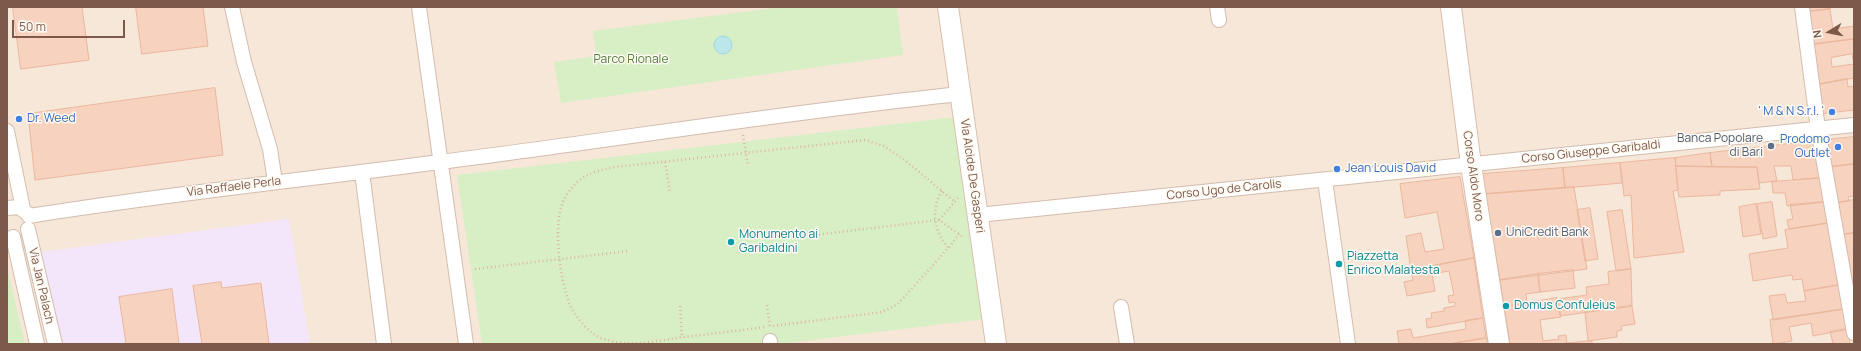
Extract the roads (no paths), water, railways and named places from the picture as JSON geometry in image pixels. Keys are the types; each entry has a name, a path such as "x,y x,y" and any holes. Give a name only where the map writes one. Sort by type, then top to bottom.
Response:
{"main road":[{"name":"Via Alcide De Gasperi","path":"948,7 996,344"},
{"name":"Corso Aldo Moro","path":"1451,7 1471,165 1499,344"}],"street":[{"path":"232,7 244,62 270,149 275,182"},
{"path":"419,7 466,344"},
{"path":"1802,7 1818,129 1854,333"},
{"name":"Via Raffaele Perla","path":"27,218 120,201 362,172 876,103 960,94"},
{"name":"Corso Giuseppe Garibaldi","path":"1471,165 1854,125"},
{"name":"Via Jan Palach","path":"7,132 55,344"},
{"name":"Corso Ugo de Carolis","path":"978,216 1471,165"},
{"path":"362,172 384,344"},
{"path":"1324,180 1348,344"},
{"path":"7,208 15,206 27,218 22,235 10,236"},
{"name":"Via Jan Palach","path":"10,236 37,344"},
{"path":"1121,307 1127,344"}],"water":[{"path":"723,36 729,39 732,45 729,51 723,54 717,51 714,45 717,39"}],"place":[{"name":"' M & N S.r.l. '","path":"1832,112"},
{"name":"Dr. Weed","path":"19,119"},
{"name":"Banca Popolare di Bari","path":"1771,146"},
{"name":"Prodomo Outlet","path":"1838,147"},
{"name":"Jean Louis David","path":"1337,169"},
{"name":"UniCredit Bank","path":"1498,233"},
{"name":"Monumento ai Garibaldini","path":"731,242"},
{"name":"Piazzetta Enrico Malatesta","path":"1339,264"},
{"name":"Domus Confuleius","path":"1506,306"}],"park label":[{"name":"Parco Rionale","path":"631,60"}]}
